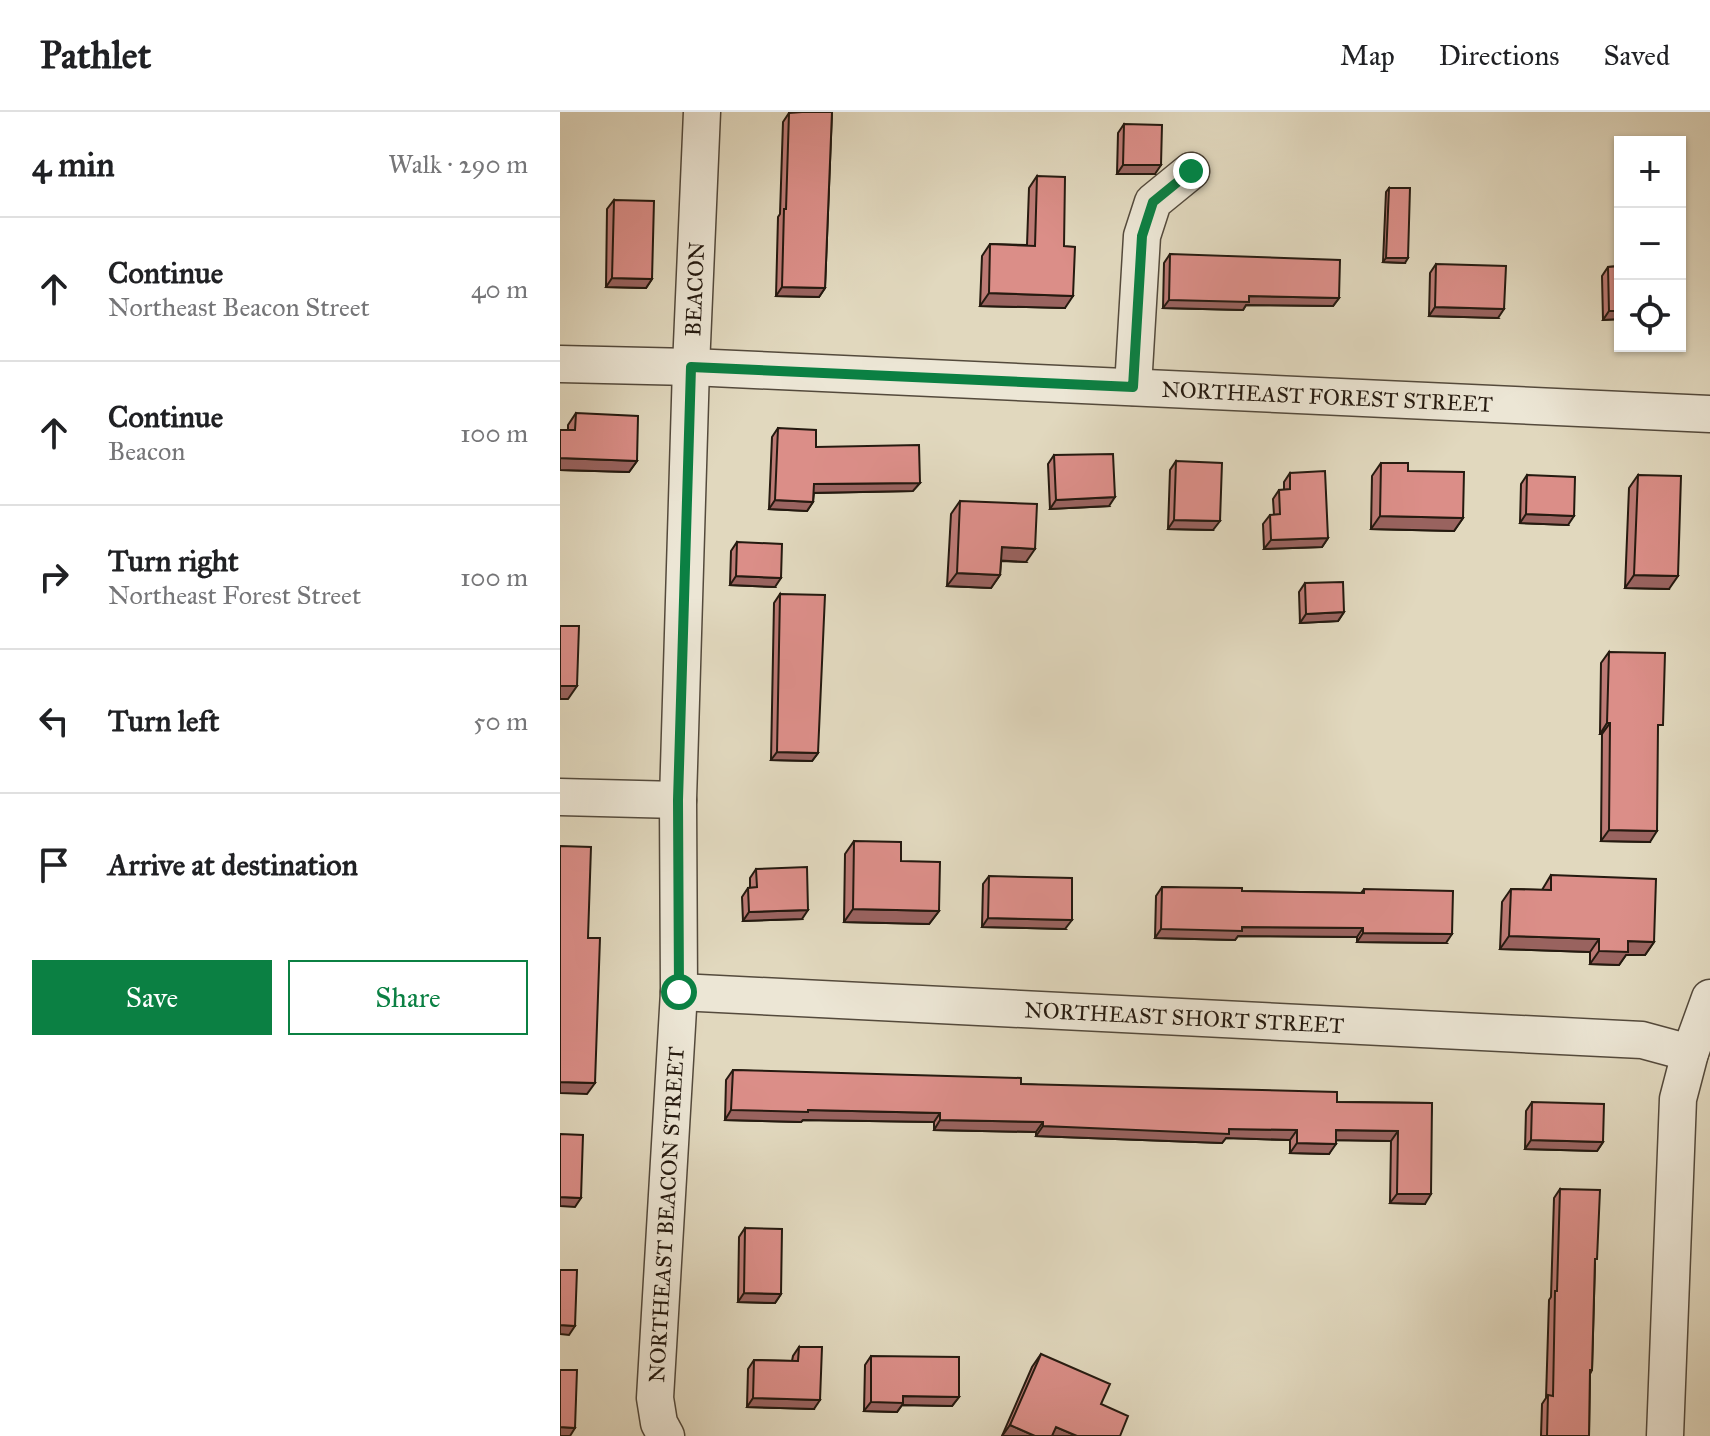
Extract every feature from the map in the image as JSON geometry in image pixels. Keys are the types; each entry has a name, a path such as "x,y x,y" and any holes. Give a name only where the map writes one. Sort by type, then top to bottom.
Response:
{"street":[{"name":"BEACON","path":"678,800 702,112"},
{"path":"1133,387 1142,236 1153,202 1191,171"},
{"name":"NORTHEAST FOREST STREET","path":"560,364 691,367 1710,414"},
{"path":"560,797 678,800"},
{"name":"NORTHEAST BEACON STREET","path":"666,1436 659,1423 655,1398 679,992 678,800"},
{"name":"NORTHEAST SHORT STREET","path":"679,992 1642,1040 1690,1053"},
{"path":"1665,1436 1678,1099 1690,1053 1710,998"}],"building":[{"path":"832,112 825,288 782,287 789,113"},
{"path":"1124,124 1162,125 1161,165 1123,165"},
{"path":"1037,176 1065,177 1064,246 1075,247 1073,296 989,293 990,244 1035,246"},
{"path":"1389,188 1410,188 1408,258 1386,258"},
{"path":"614,200 654,201 652,279 612,278"},
{"path":"1170,254 1340,260 1339,298 1249,296 1249,302 1169,300"},
{"path":"1436,264 1506,266 1504,309 1435,307"},
{"path":"1614,266 1614,311 1609,311 1608,267"},
{"path":"576,413 638,416 637,461 560,458 560,430 575,430"},
{"path":"778,428 816,430 816,447 919,445 920,483 814,484 813,502 775,500"},
{"path":"1113,454 1115,497 1056,500 1054,455"},
{"path":"1176,461 1222,463 1220,521 1174,520"},
{"path":"1381,463 1408,463 1408,471 1464,472 1463,518 1380,516"},
{"path":"1325,471 1328,538 1271,540 1270,515 1280,514 1279,490 1290,489 1290,473"},
{"path":"1527,475 1575,477 1574,516 1526,514"},
{"path":"1638,475 1681,476 1678,576 1634,575"},
{"path":"960,501 1037,504 1035,549 1002,547 1000,575 957,573"},
{"path":"737,542 782,544 781,578 736,576"},
{"path":"1343,582 1344,612 1306,614 1305,583"},
{"path":"780,594 825,595 818,753 777,752"},
{"path":"560,626 579,626 577,686 560,686"},
{"path":"1609,652 1665,653 1663,725 1658,725 1657,831 1609,830"},
{"path":"854,841 901,842 901,861 940,862 939,911 853,909"},
{"path":"560,846 591,847 588,938 600,938 595,1083 560,1082"},
{"path":"807,867 808,910 749,912 748,888 757,887 756,869"},
{"path":"1551,875 1656,879 1654,942 1628,941 1628,952 1599,951 1599,939 1509,936 1511,889 1551,890"},
{"path":"989,876 1072,878 1072,920 988,918"},
{"path":"1162,887 1364,893 1364,889 1453,891 1452,934 1363,933 1363,928 1242,927 1242,931 1161,929"},
{"path":"733,1070 1021,1078 1021,1084 1337,1092 1337,1102 1432,1103 1431,1194 1397,1194 1398,1131 1336,1130 1336,1144 1297,1143 1297,1130 1229,1129 1229,1134 1043,1126 1043,1122 940,1120 940,1113 731,1110"},
{"path":"1532,1102 1604,1104 1603,1142 1531,1140"},
{"path":"560,1134 583,1135 581,1198 560,1197"},
{"path":"1560,1189 1600,1190 1589,1436 1547,1436 1548,1395 1553,1396"},
{"path":"745,1228 782,1229 781,1294 744,1293"},
{"path":"560,1270 577,1270 575,1326 560,1325"},
{"path":"799,1347 822,1347 820,1400 753,1398 754,1360 798,1361"},
{"path":"1041,1354 1110,1384 1101,1404 1128,1416 1120,1436 1077,1436 1056,1427 1052,1436 1035,1436 1010,1425"},
{"path":"871,1356 959,1357 959,1397 903,1396 903,1403 871,1402"},
{"path":"560,1370 577,1370 575,1428 560,1427"}],"route":[{"path":"679,992 678,800 691,367 1133,387 1142,236 1153,202 1191,171"}]}
